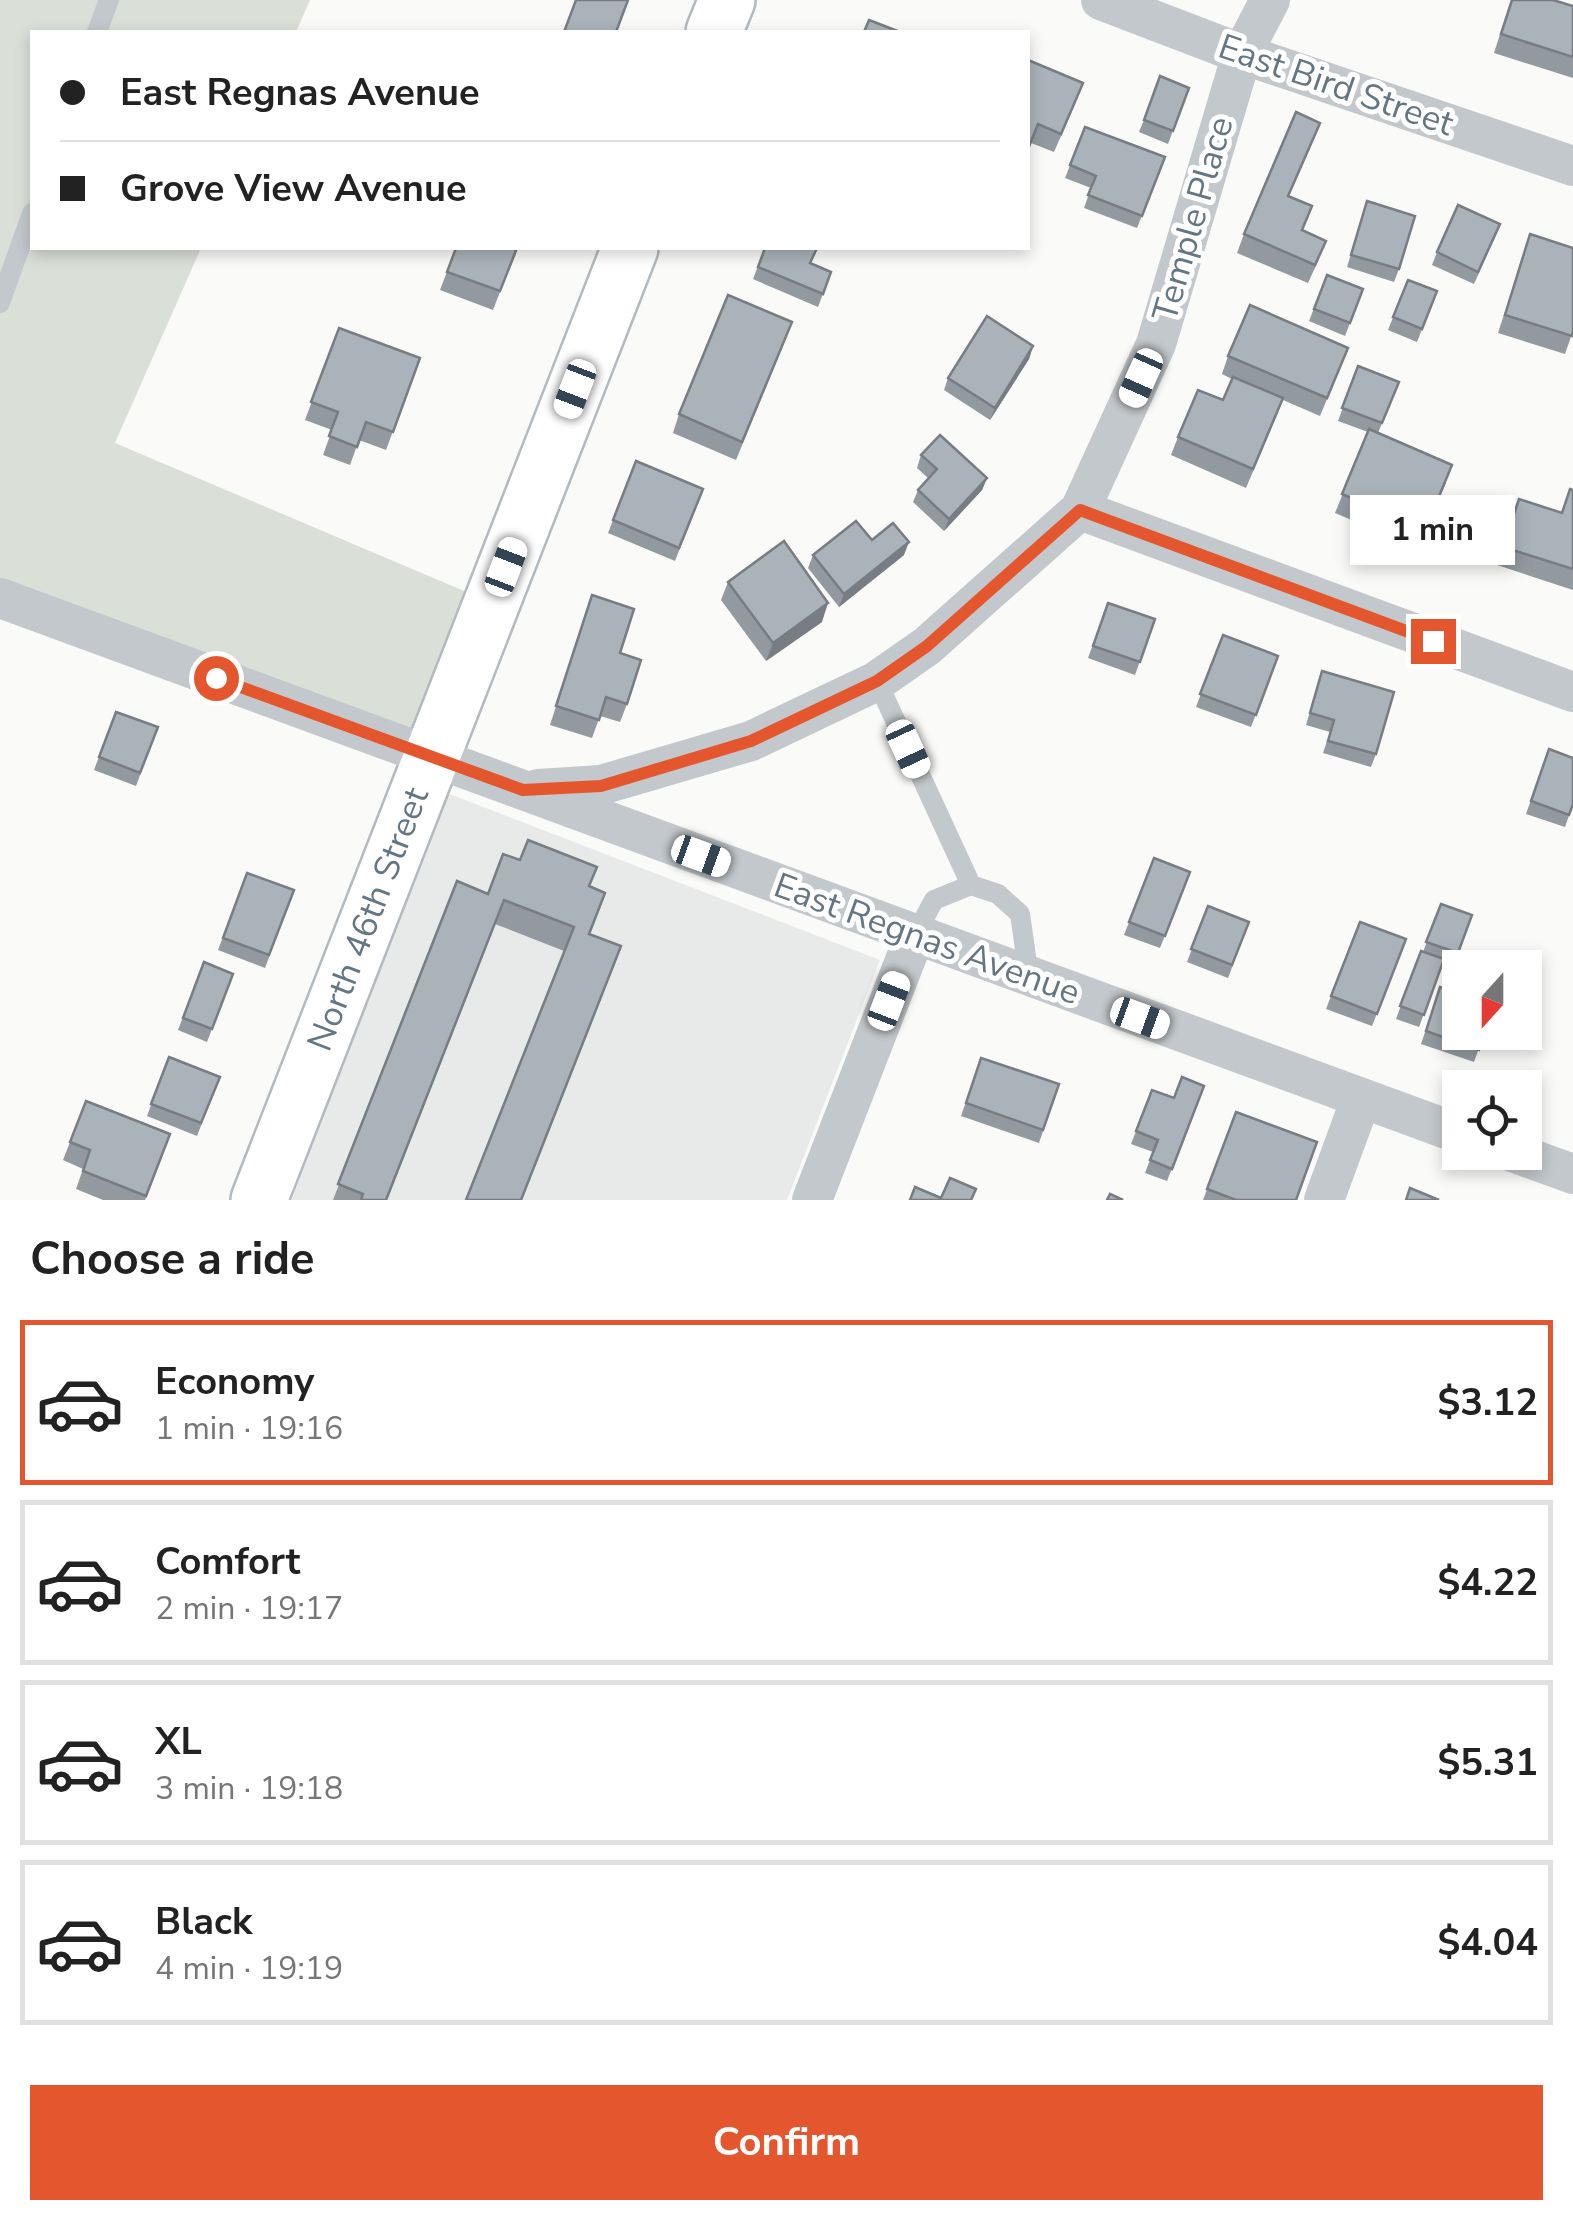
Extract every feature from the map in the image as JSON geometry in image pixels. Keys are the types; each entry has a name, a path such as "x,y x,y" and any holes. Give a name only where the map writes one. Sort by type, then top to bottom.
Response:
{"street":[{"path":"715,30 727,0"},
{"name":"East Bird Street","path":"1102,0 1242,54 1573,166"},
{"name":"Temple Place","path":"523,790 601,786 751,741 877,681 927,646 1080,510 1156,344 1242,54 1270,0"},
{"name":"North 46th Street","path":"259,1200 629,250"},
{"path":"1080,510 1573,692"},
{"name":"East Regnas Avenue","path":"0,598 1442,1128"},
{"path":"812,1200 914,935"},
{"path":"1324,1200 1361,1099"},
{"path":"1542,1163 1573,1174"}],"lane":[{"path":"98,30 109,0"},
{"path":"0,304 30,220"},
{"path":"877,681 971,885"},
{"path":"914,935 934,900 971,885 998,894 1020,914 1029,977"}],"shaded area":[{"path":"0,0 310,0 297,30 30,30 30,250 200,250 115,443 476,596 422,735 0,578"},
{"path":"439,790 880,960 787,1200 292,1200"}],"building":[{"path":"576,0 628,0 617,30 565,30"},
{"path":"1512,0 1553,0 1573,6 1573,57 1501,34"},
{"path":"869,20 895,30 865,30"},
{"path":"1030,61 1083,83 1061,134 1038,124 1030,144"},
{"path":"1160,76 1189,88 1173,131 1144,120"},
{"path":"1296,112 1320,123 1288,196 1312,206 1302,230 1326,241 1315,265 1244,234"},
{"path":"1085,127 1165,157 1142,216 1088,195 1096,176 1070,165"},
{"path":"1367,201 1415,216 1399,269 1351,255"},
{"path":"1458,205 1500,224 1478,272 1437,252"},
{"path":"1530,234 1573,248 1572,336 1505,315"},
{"path":"455,250 516,250 500,291 447,272"},
{"path":"764,250 816,250 810,263 831,272 823,294 758,267"},
{"path":"1327,275 1363,289 1350,323 1314,309"},
{"path":"1408,280 1437,291 1422,329 1393,317"},
{"path":"728,295 792,322 742,442 679,414"},
{"path":"1250,305 1348,348 1327,398 1228,356"},
{"path":"987,316 1033,346 995,408 948,378"},
{"path":"339,328 420,358 393,432 366,422 357,447 329,436 338,412 311,402"},
{"path":"1358,366 1399,382 1382,423 1342,408"},
{"path":"1233,377 1283,398 1253,469 1178,437 1198,390 1223,400"},
{"path":"1369,429 1452,465 1425,530 1342,494"},
{"path":"940,435 987,478 949,519 918,490 937,469 921,455"},
{"path":"636,461 703,489 679,548 613,520"},
{"path":"1570,489 1573,569 1503,547 1519,499 1562,513"},
{"path":"856,521 872,540 893,523 909,542 844,594 813,555"},
{"path":"784,541 828,603 773,643 728,582"},
{"path":"592,595 634,609 620,653 641,660 627,704 606,697 599,720 556,706"},
{"path":"1108,603 1155,619 1140,662 1093,646"},
{"path":"1223,635 1278,656 1256,715 1200,694"},
{"path":"1322,671 1394,692 1376,754 1328,741 1334,720 1310,713"},
{"path":"116,712 158,727 140,773 99,757"},
{"path":"1549,749 1573,758 1573,804 1569,815 1531,801"},
{"path":"528,840 597,867 589,886 605,893 589,934 621,946 521,1200 466,1200 574,927 504,900 386,1200 361,1200 363,1194 338,1184 457,881 488,894 503,854 520,860"},
{"path":"1154,858 1190,872 1165,936 1129,922"},
{"path":"247,873 294,890 269,955 223,938"},
{"path":"1441,904 1472,915 1459,950 1426,942"},
{"path":"1208,906 1249,922 1232,965 1191,949"},
{"path":"1360,922 1406,939 1377,1014 1331,996"},
{"path":"1421,951 1442,958 1424,1015 1400,1006"},
{"path":"204,962 233,974 212,1029 183,1018"},
{"path":"1440,987 1442,988 1442,1037 1426,1031"},
{"path":"169,1057 220,1077 201,1123 151,1104"},
{"path":"981,1058 1059,1084 1043,1130 966,1103"},
{"path":"1182,1077 1204,1086 1172,1169 1150,1160 1158,1140 1136,1131 1152,1090 1174,1098"},
{"path":"86,1101 170,1134 146,1196 83,1171 90,1150 70,1142"},
{"path":"1236,1112 1317,1142 1296,1200 1236,1200 1207,1189"},
{"path":"950,1178 976,1189 971,1200 910,1200 915,1187 941,1198"},
{"path":"1410,1188 1439,1200 1406,1200"}],"route":[{"path":"216,678 523,790 601,786 751,741 877,681 927,646 1080,510 1433,641"}]}
